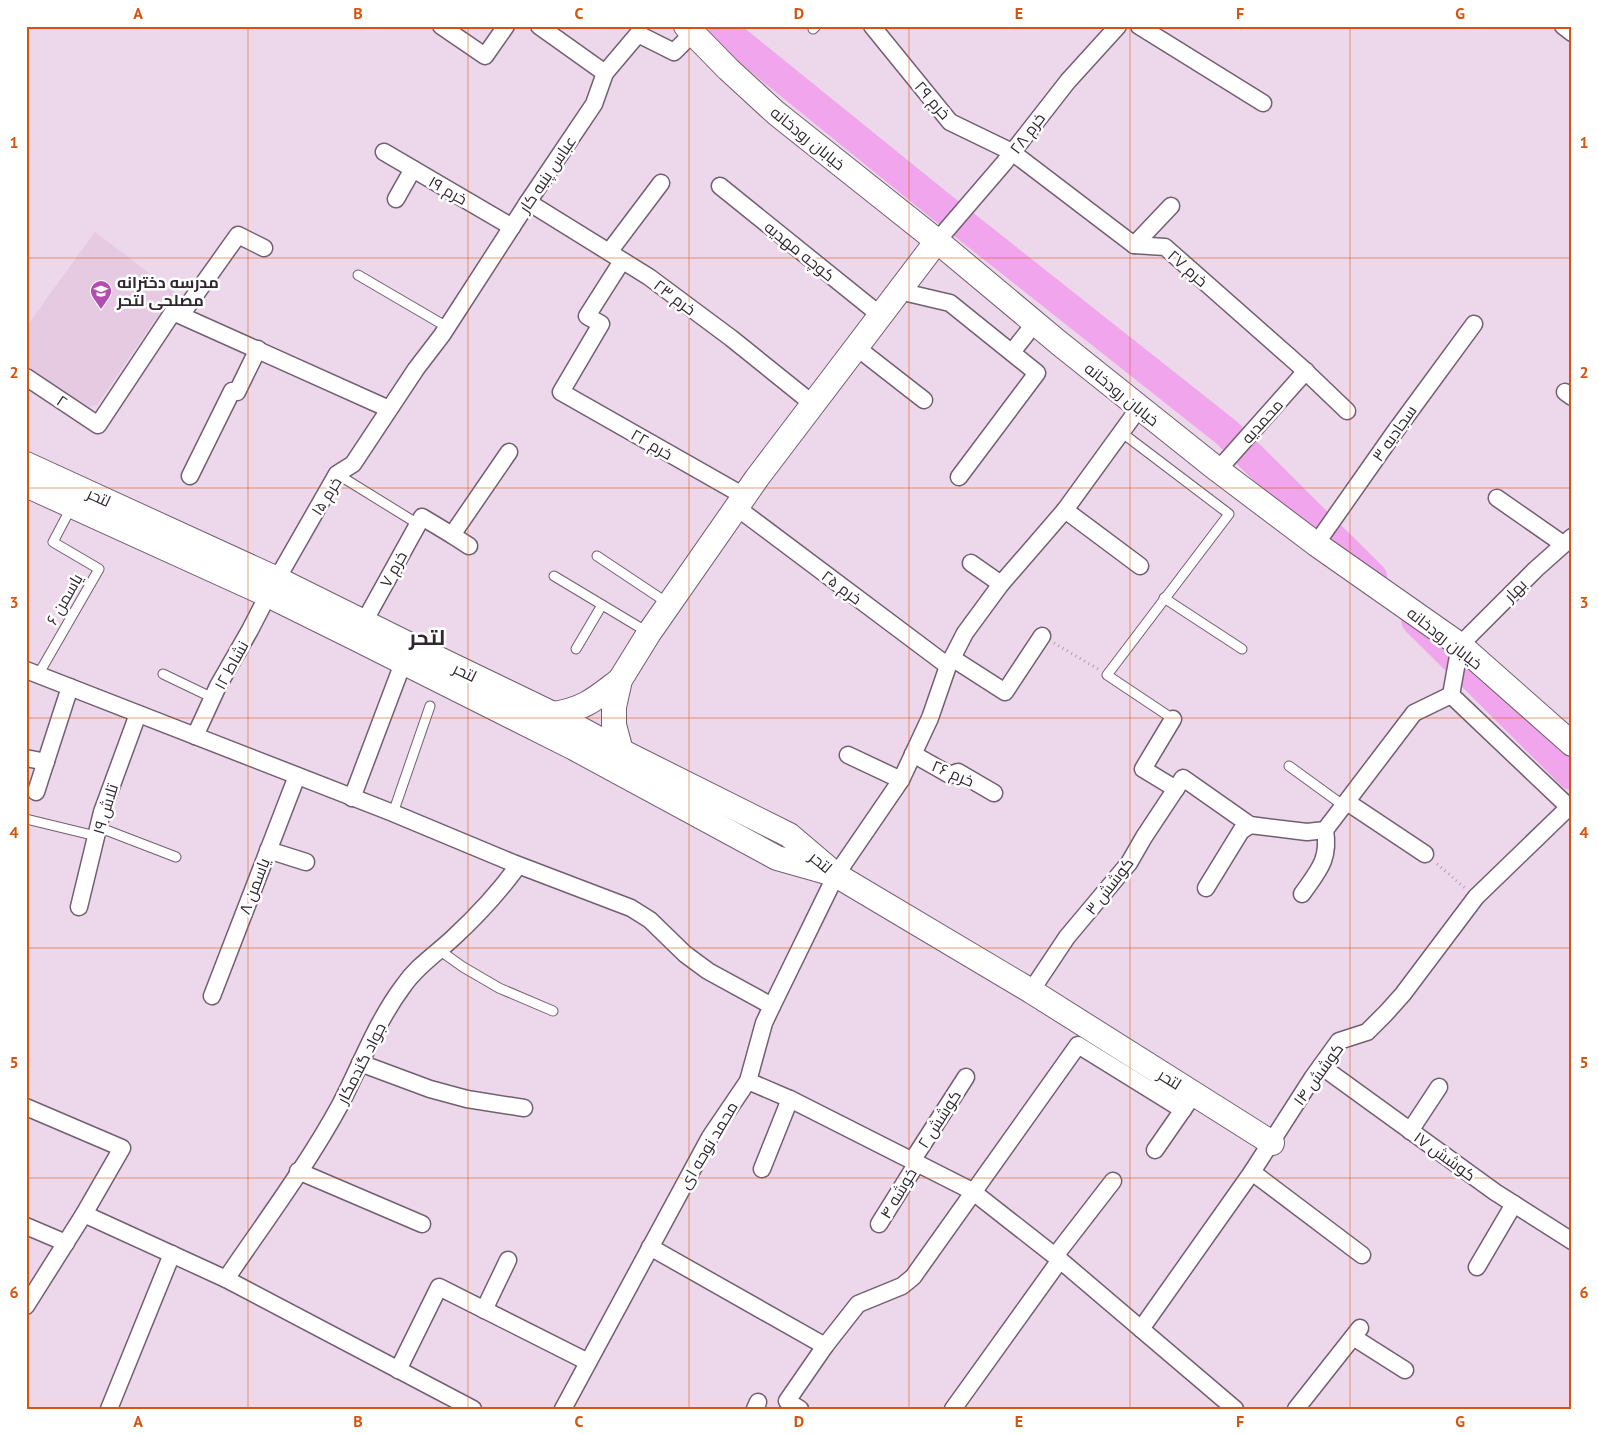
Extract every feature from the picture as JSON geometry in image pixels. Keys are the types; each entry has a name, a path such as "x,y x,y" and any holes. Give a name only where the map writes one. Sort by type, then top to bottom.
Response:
{"street":[{"path":"441,26 485,56 506,26"},
{"path":"539,26 605,73"},
{"name":"خرم ۲۹","path":"872,26 950,122 1012,152"},
{"name":"خرم ۲۸","path":"937,241 1012,152 1068,81 1118,26"},
{"path":"1140,26 1262,103"},
{"path":"1563,26 1572,33"},
{"name":"عباس پنبه کار","path":"416,369 447,327 594,104 605,73 638,34 674,52 690,30"},
{"name":"خیابان رودخانه","path":"690,30 776,113 937,241 1139,408 1316,544 1460,645 1572,744"},
{"name":"خرم ۱۹","path":"384,152 512,227"},
{"path":"1012,152 1134,245 1171,206"},
{"path":"396,199 413,169"},
{"path":"616,256 661,184"},
{"name":"کوچه مهدیه","path":"720,186 880,316"},
{"name":"خرم ۲۳","path":"528,202 649,277 813,404"},
{"path":"264,248 238,235 181,315 389,409"},
{"path":"621,751 614,725 614,707 620,680 649,633 740,501 937,241"},
{"name":"خرم ۲۷","path":"1134,245 1165,247 1306,372 1347,411"},
{"name":"خرم ۲۲","path":"616,256 587,316 601,324 561,392 740,501"},
{"path":"898,292 950,303 1037,373 958,477"},
{"name":"۲","path":"26,377 98,425 173,312 181,315"},
{"path":"1012,352 1035,323"},
{"name":"سجادیه ۳","path":"1316,544 1474,324"},
{"path":"856,347 924,400"},
{"path":"190,476 232,390 236,392 258,349"},
{"name":"خرم ۱۵","path":"273,587 337,474 353,464 416,369"},
{"name":"محمدیه","path":"1218,470 1306,372"},
{"name":"محمد نوحه ای","path":"563,1409 710,1137 748,1081 764,1023 772,1006 836,875 901,780 930,718 950,662 965,633 1001,584 1066,510 1139,408"},
{"path":"452,535 509,452"},
{"name":"لتحر","path":"26,464 273,587 403,663 574,748 777,858 836,875"},
{"name":"لتحر","path":"26,485 72,506 364,622 553,714 621,751 790,835 836,875 1031,991 1189,1102 1272,1143"},
{"path":"1498,498 1568,540"},
{"name":"خرم ۲۵","path":"740,501 950,662 1005,692 1042,636"},
{"path":"1066,510 1140,566"},
{"path":"420,520 452,535 469,546"},
{"name":"خرم ۷","path":"364,622 420,520"},
{"name":"بهار","path":"1460,645 1568,540"},
{"path":"971,563 1001,584"},
{"name":"نشاط ۱۲","path":"195,736 218,686 273,587"},
{"path":"1451,694 1460,645"},
{"path":"352,798 403,663"},
{"path":"32,672 393,813 518,866 631,908 650,920 685,954 708,971 772,1006"},
{"path":"553,714 572,711 591,702 620,680"},
{"path":"36,792 70,687"},
{"path":"1173,720 1143,769 1180,784 1250,824 1307,832 1325,830 1414,714 1451,694"},
{"path":"1451,694 1570,809"},
{"name":"تلاش ۱۹","path":"79,907 102,812 138,714"},
{"name":"خرم ۲۶","path":"913,754 950,775 958,772 994,793"},
{"path":"848,755 901,780"},
{"path":"26,758 46,762"},
{"name":"یاسمن ۸","path":"212,996 297,776"},
{"name":"کوشش ۳","path":"1031,991 1067,937 1129,863 1180,784"},
{"path":"1346,804 1426,854"},
{"name":"کوشش ۱۴","path":"1141,1330 1272,1143 1321,1066 1340,1041 1367,1032 1386,1013 1403,994 1476,897 1570,809"},
{"path":"1206,888 1241,832 1250,824"},
{"path":"1302,894 1324,862 1327,844 1325,830"},
{"path":"268,850 306,862"},
{"name":"جواد گندمکار","path":"226,1279 298,1172 339,1105 381,1021 404,985 423,963 478,913 502,888 518,866"},
{"path":"800,1409 787,1401 825,1346 858,1304 902,1286 913,1277 972,1191 1078,1046 1189,1102 1154,1150"},
{"path":"360,1063 430,1090 467,1099 524,1108"},
{"name":"کوشش ۱۷","path":"1321,1066 1514,1204 1572,1241"},
{"name":"کوشش ۲","path":"914,1162 966,1077"},
{"path":"748,1081 790,1098 972,1191 1058,1258 1235,1409"},
{"path":"1410,1131 1439,1087"},
{"path":"762,1169 790,1098"},
{"path":"26,1107 122,1148 84,1214 26,1306"},
{"name":"خوشه ۴","path":"880,1224 914,1162"},
{"path":"298,1172 422,1224"},
{"path":"1252,1172 1362,1254"},
{"path":"953,1409 1112,1180"},
{"path":"1477,1267 1514,1204"},
{"path":"84,1214 226,1279 473,1409"},
{"path":"26,1226 66,1243"},
{"path":"650,1247 825,1346"},
{"path":"109,1409 172,1254"},
{"path":"484,1310 508,1260"},
{"path":"398,1370 439,1288 588,1362"},
{"path":"1296,1409 1357,1332 1405,1370"}],"lane":[{"path":"358,275 447,327"},
{"path":"1121,432 1229,514 1107,675 1173,720"},
{"path":"337,474 420,520"},
{"name":"یاسمن ۶","path":"32,672 99,569 53,542 72,506"},
{"path":"597,556 670,604"},
{"path":"554,576 649,633"},
{"path":"1164,598 1242,649"},
{"path":"576,649 602,605"},
{"path":"163,674 213,698"},
{"path":"393,813 430,706"},
{"path":"1289,766 1346,804"},
{"path":"26,819 97,832 176,857"},
{"path":"439,950 463,967 499,988 553,1011"}],"path":[{"path":"1042,636 1107,675"},
{"path":"1426,854 1476,897"}],"shaded area":[{"name":"مدرسه دخترانه مصلحی لتحر","path":"95,232 174,292 97,405 85,408 26,365 26,327"}],"waterway":[{"path":"718,26 939,205 1226,432 1372,577"},
{"path":"1416,620 1572,775"}],"place":[{"name":"مدرسه دخترانه مصلحی لتحر","path":"101,310"}],"district":[{"name":"لتحر","path":"427,637"}]}
